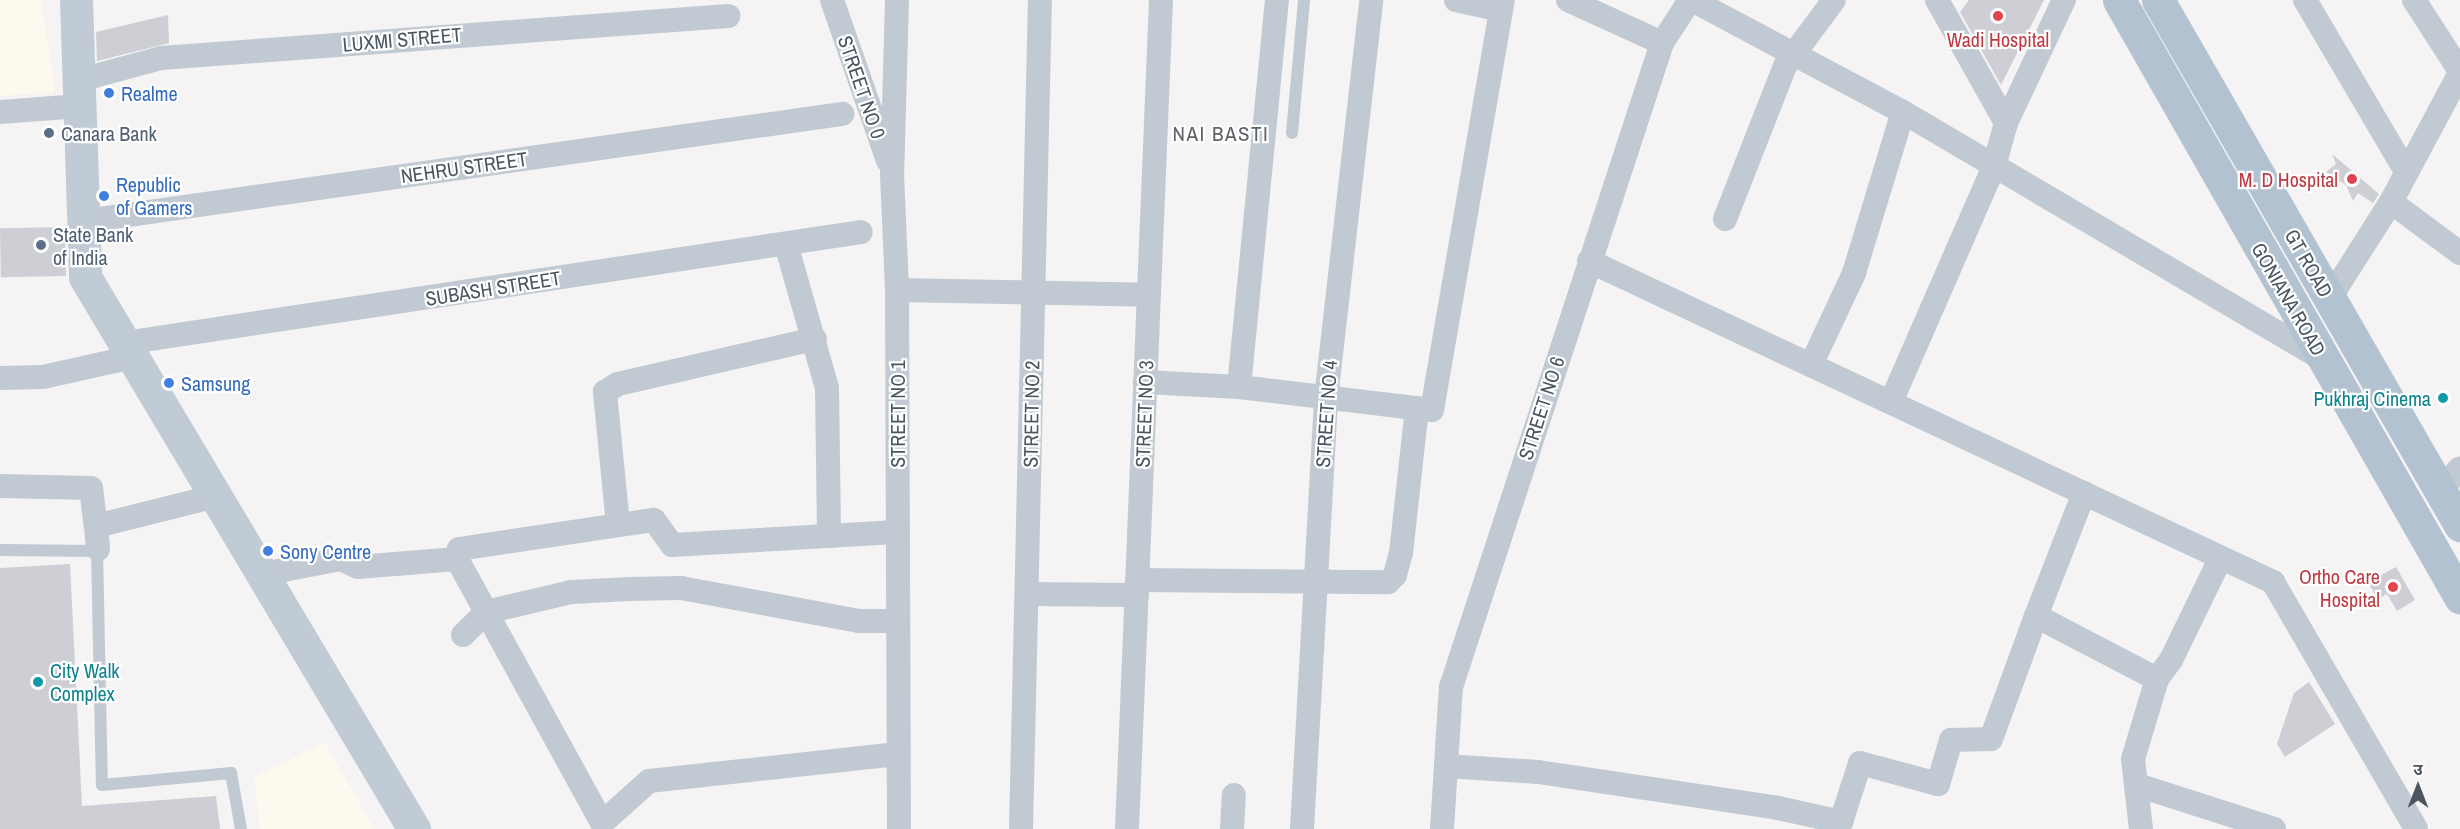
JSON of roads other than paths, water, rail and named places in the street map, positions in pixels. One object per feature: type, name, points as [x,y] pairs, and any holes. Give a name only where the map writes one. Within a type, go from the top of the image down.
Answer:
[{"type":"main road","name":"GONIANA ROAD","points":[[2119,0],[2460,597]]},
{"type":"main road","name":"GT ROAD","points":[[2158,0],[2330,298],[2450,480],[2460,525]]},
{"type":"street","points":[[76,0],[86,221],[85,277],[414,829]]},
{"type":"street","name":"STREET NO 0","points":[[832,0],[892,174]]},
{"type":"street","name":"STREET NO 1","points":[[897,0],[892,174],[897,290],[898,829]]},
{"type":"street","name":"STREET NO 2","points":[[1021,829],[1040,0]]},
{"type":"street","name":"STREET NO 3","points":[[1127,829],[1161,0]]},
{"type":"street","points":[[1239,387],[1277,0]]},
{"type":"street","name":"STREET NO 4","points":[[1302,829],[1326,398],[1371,0]]},
{"type":"street","points":[[1145,382],[1239,387],[1432,410],[1502,5],[1456,0]]},
{"type":"street","points":[[1568,0],[1662,43]]},
{"type":"street","points":[[1691,0],[1902,112],[2325,360]]},
{"type":"street","name":"STREET NO 6","points":[[1442,829],[1451,687],[1662,43],[1691,0]]},
{"type":"street","points":[[1725,219],[1793,54],[1833,0]]},
{"type":"street","points":[[1937,0],[2007,123]]},
{"type":"street","points":[[1891,402],[1994,166],[2007,123],[2064,0]]},
{"type":"street","points":[[2305,0],[2405,170]]},
{"type":"street","points":[[2330,298],[2391,202],[2405,170],[2460,72],[2414,0]]},
{"type":"street","name":"LUXMI STREET","points":[[0,112],[80,93],[161,58],[669,9],[728,16]]},
{"type":"street","points":[[1811,365],[1854,273],[1902,112]]},
{"type":"street","name":"NEHRU STREET","points":[[86,221],[842,114]]},
{"type":"street","points":[[2391,202],[2460,253]]},
{"type":"street","name":"SUBASH STREET","points":[[0,378],[43,377],[129,350],[861,232]]},
{"type":"street","points":[[786,244],[815,339],[827,388],[829,536]]},
{"type":"street","points":[[1589,261],[2273,582],[2416,829]]},
{"type":"street","points":[[897,290],[1149,295]]},
{"type":"street","points":[[618,525],[605,392],[618,384],[815,339]]},
{"type":"street","points":[[1027,594],[1316,581],[1388,582],[1395,575],[1401,553],[1417,408]]},
{"type":"street","points":[[0,486],[91,488],[97,538],[216,496]]},
{"type":"street","points":[[1446,766],[1538,772],[1778,808],[1841,822],[1860,763],[1938,784],[1950,740],[1991,739],[2084,493]]},
{"type":"street","points":[[897,532],[672,545],[654,520],[459,549],[457,559],[600,827],[649,781],[898,754]]},
{"type":"street","points":[[2141,829],[2133,759],[2157,679],[2171,660],[2221,557]]},
{"type":"street","points":[[263,574],[341,559],[358,567],[457,559]]},
{"type":"street","points":[[463,635],[486,612],[572,592],[681,588],[859,621],[898,621]]},
{"type":"street","points":[[2036,616],[2157,679]]},
{"type":"street","points":[[2136,785],[2274,829]]},
{"type":"street","points":[[1232,829],[1234,795]]},
{"type":"lane","points":[[1292,133],[1304,0]]},
{"type":"lane","points":[[0,550],[97,551],[102,785],[231,773],[242,829]]},
{"type":"place","name":"Wadi Hospital","points":[[1998,16]]},
{"type":"place","name":"Realme","points":[[109,93]]},
{"type":"place","name":"Canara Bank","points":[[49,133]]},
{"type":"place","name":"M. D Hospital","points":[[2352,179]]},
{"type":"place","name":"Republic of Gamers","points":[[104,196]]},
{"type":"place","name":"State Bank of India","points":[[41,245]]},
{"type":"place","name":"Samsung","points":[[169,383]]},
{"type":"place","name":"Pukhraj Cinema","points":[[2443,398]]},
{"type":"place","name":"Sony Centre","points":[[268,551]]},
{"type":"place","name":"Ortho Care Hospital","points":[[2393,587]]},
{"type":"place","name":"City Walk Complex","points":[[38,682]]},
{"type":"district","name":"NAI BASTI","points":[[1221,134]]}]
